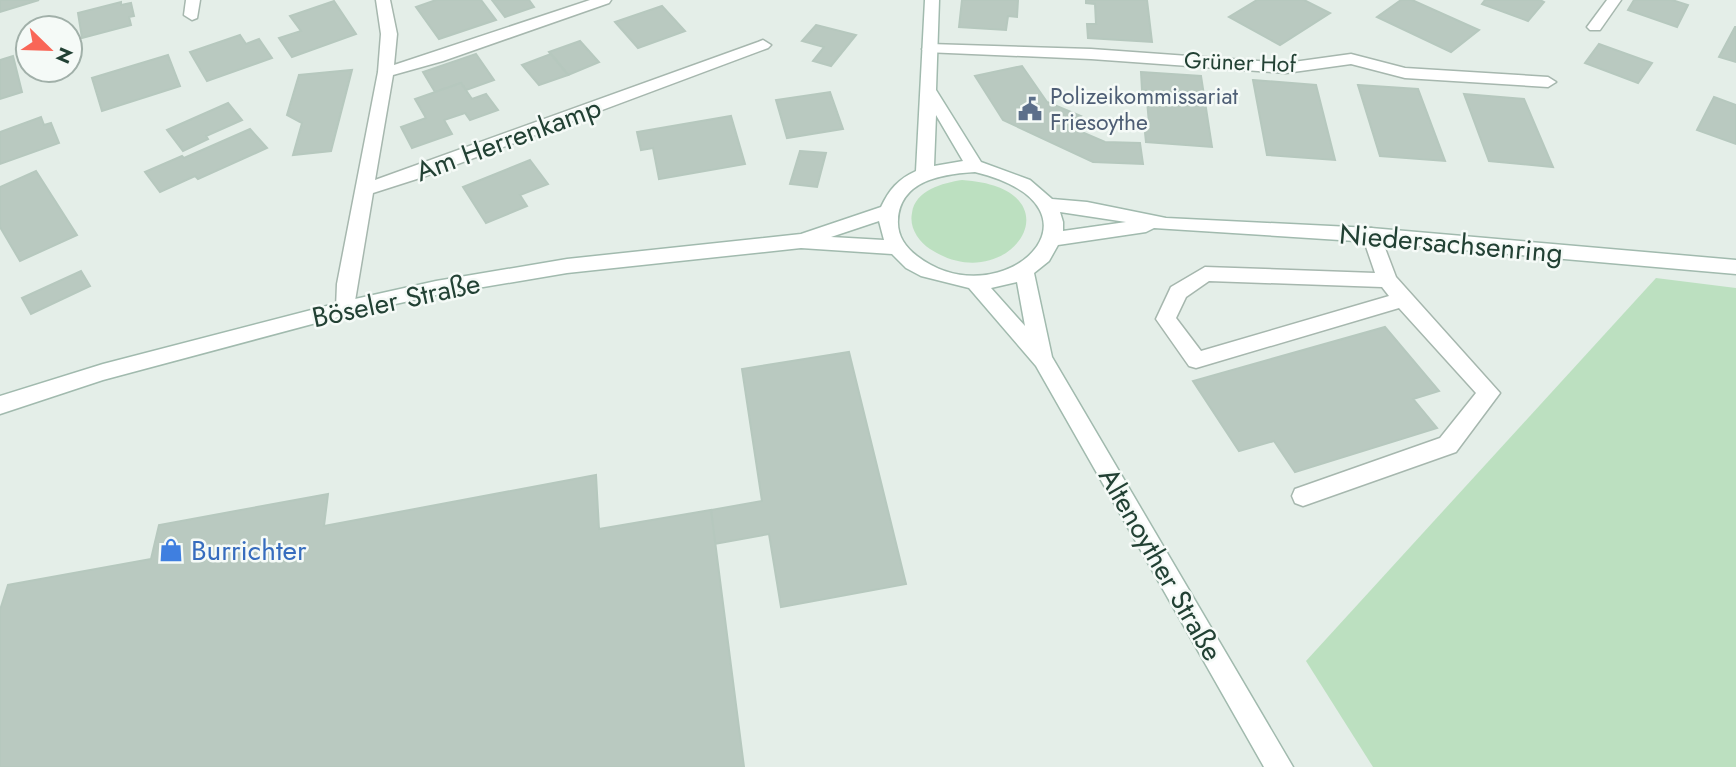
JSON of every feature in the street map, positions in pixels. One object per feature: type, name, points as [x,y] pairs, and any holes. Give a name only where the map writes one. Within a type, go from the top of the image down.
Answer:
[{"type":"main road","points":[[346,307],[347,284],[386,72],[389,34],[383,0]]},
{"type":"main road","points":[[386,72],[437,58],[604,0]]},
{"type":"main road","points":[[926,173],[932,0]]},
{"type":"main road","points":[[1595,27],[1614,0]]},
{"type":"main road","name":"Am Herrenkamp","points":[[365,189],[429,169],[763,45]]},
{"type":"main road","name":"Grüner Hof","points":[[930,49],[1091,54],[1286,68],[1351,59],[1405,72],[1548,82]]},
{"type":"main road","points":[[930,92],[975,166]]},
{"type":"main road","points":[[975,166],[998,170],[1018,178],[1035,190],[1047,205],[1053,222],[1051,239],[1041,256],[1024,270],[1002,279],[975,282],[929,272],[911,262],[897,248],[889,230],[888,211],[895,195],[908,182],[926,173],[949,167],[975,166]]},
{"type":"main road","name":"Niedersachsenring","points":[[1047,205],[1087,208],[1166,224],[1371,235],[1736,267]]},
{"type":"main road","name":"Böseler Straße","points":[[801,240],[888,211]]},
{"type":"main road","name":"Niedersachsenring","points":[[1051,239],[1166,224]]},
{"type":"main road","points":[[1303,496],[1448,445],[1489,393],[1387,280],[1371,235]]},
{"type":"main road","name":"Böseler Straße","points":[[0,405],[103,372],[346,307],[436,288],[567,266],[801,240],[897,248]]},
{"type":"main road","name":"Altenoyther Straße","points":[[1024,270],[1043,360]]},
{"type":"main road","points":[[1387,280],[1205,274],[1178,292],[1166,319],[1196,360],[1403,299]]},
{"type":"main road","name":"Altenoyther Straße","points":[[975,282],[1043,360],[1279,767]]},
{"type":"green space","points":[[962,180],[999,187],[1020,201],[1026,219],[1021,237],[1007,252],[985,261],[959,261],[930,249],[915,233],[911,218],[918,199],[931,189]]},
{"type":"green space","points":[[1656,278],[1736,288],[1736,767],[1373,767],[1306,661]]},
{"type":"building","points":[[0,0],[39,0],[0,12]]},
{"type":"building","points":[[436,0],[481,0],[496,20],[439,39],[416,7]]},
{"type":"building","points":[[492,0],[529,0],[534,7],[505,17]]},
{"type":"building","points":[[962,0],[1018,0],[1017,17],[1008,16],[1006,30],[959,27]]},
{"type":"building","points":[[1086,0],[1147,0],[1152,42],[1088,38],[1087,24],[1096,24],[1095,4],[1086,3]]},
{"type":"building","points":[[1257,0],[1304,0],[1330,13],[1280,45],[1229,17]]},
{"type":"building","points":[[1401,0],[1412,0],[1479,30],[1451,52],[1377,17]]},
{"type":"building","points":[[1485,0],[1544,2],[1528,21],[1482,4]]},
{"type":"building","points":[[1634,0],[1672,0],[1688,5],[1677,27],[1628,10]]},
{"type":"building","points":[[334,1],[356,34],[292,57],[279,38],[301,31],[290,16]]},
{"type":"building","points":[[121,2],[121,5],[131,3],[134,16],[129,17],[131,25],[84,37],[84,14],[78,13]]},
{"type":"building","points":[[662,6],[685,31],[638,48],[615,22]]},
{"type":"building","points":[[816,25],[856,35],[831,66],[813,61],[824,47],[802,41]]},
{"type":"building","points":[[1736,27],[1736,62],[1719,57]]},
{"type":"building","points":[[240,35],[246,44],[259,39],[272,58],[207,81],[190,52]]},
{"type":"building","points":[[580,41],[599,62],[568,75],[549,52]]},
{"type":"building","points":[[1599,44],[1652,63],[1638,83],[1585,63]]},
{"type":"building","points":[[476,54],[494,80],[466,90],[461,83],[435,92],[423,72]]},
{"type":"building","points":[[551,54],[568,75],[539,85],[522,65]]},
{"type":"building","points":[[168,55],[180,86],[102,111],[92,78]]},
{"type":"building","points":[[13,56],[14,84],[20,84],[22,92],[0,99],[0,60]]},
{"type":"building","name":"Polizeikommissariat Friesoythe","points":[[1022,66],[1047,102],[1081,116],[1070,127],[1105,142],[1140,143],[1143,164],[1093,162],[1003,120],[975,76]]},
{"type":"building","points":[[352,70],[331,151],[293,155],[302,123],[287,115],[299,75]]},
{"type":"building","points":[[1141,72],[1201,76],[1212,147],[1146,142],[1144,123],[1149,123],[1146,90],[1142,90]]},
{"type":"building","points":[[1253,80],[1316,85],[1335,160],[1267,155]]},
{"type":"building","points":[[461,83],[472,99],[486,94],[498,110],[470,120],[465,113],[444,120],[452,134],[412,148],[401,127],[426,118],[415,99]]},
{"type":"building","points":[[1358,85],[1418,89],[1445,161],[1380,156]]},
{"type":"building","points":[[830,92],[843,129],[787,138],[776,100]]},
{"type":"building","points":[[1464,94],[1524,99],[1553,167],[1489,161]]},
{"type":"building","points":[[1714,97],[1736,105],[1736,144],[1697,130]]},
{"type":"building","points":[[228,103],[242,120],[206,136],[208,139],[183,151],[167,130]]},
{"type":"building","points":[[731,116],[745,164],[659,179],[653,148],[641,150],[637,132]]},
{"type":"building","points":[[41,117],[44,125],[51,123],[59,143],[0,164],[0,132]]},
{"type":"building","points":[[250,129],[267,148],[198,179],[195,176],[160,192],[145,172],[182,156],[184,158]]},
{"type":"building","points":[[800,151],[826,153],[817,187],[790,184]]},
{"type":"building","points":[[530,160],[548,184],[520,195],[527,206],[486,223],[463,187]]},
{"type":"building","points":[[36,171],[77,235],[20,261],[0,227],[0,187]]},
{"type":"building","points":[[81,271],[90,286],[31,314],[22,298]]},
{"type":"building","points":[[1385,327],[1439,391],[1413,399],[1437,428],[1295,472],[1274,441],[1239,451],[1193,381]]},
{"type":"building","points":[[849,352],[906,584],[781,607],[769,534],[714,544],[711,510],[762,501],[742,369]]},
{"type":"building","points":[[596,475],[599,529],[711,510],[744,767],[0,767],[0,610],[8,585],[151,559],[159,525],[328,494],[324,526]]},
{"type":"place","name":"Polizeikommissariat Friesoythe","points":[[1030,109]]},
{"type":"place","name":"Burrichter","points":[[171,550]]}]
